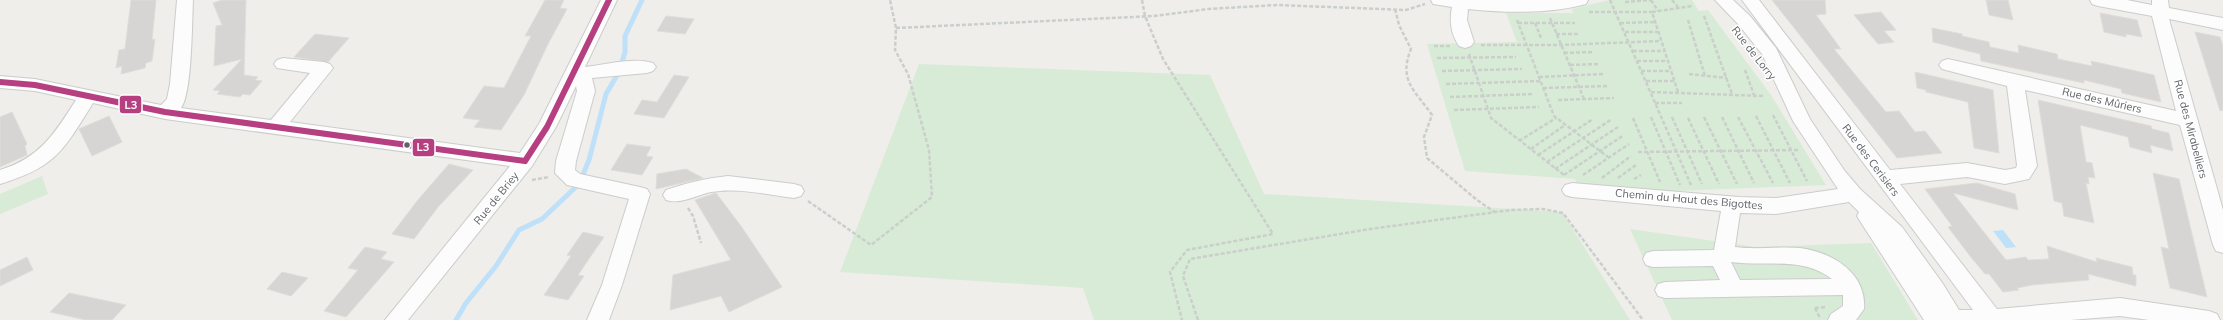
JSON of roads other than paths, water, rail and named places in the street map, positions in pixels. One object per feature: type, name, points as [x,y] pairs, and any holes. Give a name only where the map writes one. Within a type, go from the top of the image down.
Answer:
[{"type":"street","points":[[165,112],[176,101],[179,84],[184,0]]},
{"type":"street","name":"Rue de Briey","points":[[396,320],[525,161],[579,71],[609,0]]},
{"type":"street","name":"Rue de Lorry","points":[[1714,0],[1794,106]]},
{"type":"street","name":"Rue de Lorry","points":[[1722,0],[1753,30],[1770,52],[1794,106],[1822,154],[1854,194],[1896,233],[1936,290],[1944,319]]},
{"type":"street","name":"Rue des Cerisiers","points":[[1750,0],[1993,319]]},
{"type":"street","points":[[2098,0],[2160,6],[2223,24]]},
{"type":"street","points":[[1434,1],[1461,4],[1545,7],[1584,6]]},
{"type":"street","points":[[1461,4],[1458,20],[1467,49]]},
{"type":"street","name":"Rue des Mirabelliers","points":[[2160,6],[2161,22],[2223,246]]},
{"type":"street","points":[[276,127],[324,68],[284,64]]},
{"type":"street","name":"Rue des Mûriers","points":[[1948,65],[2188,120]]},
{"type":"street","points":[[647,67],[579,71],[586,86],[586,91],[564,169],[566,176],[640,194],[679,199],[711,185],[728,183],[794,191]]},
{"type":"street","points":[[1885,178],[1967,170],[2005,177],[2022,174],[2027,166],[2015,81]]},
{"type":"street","points":[[0,82],[35,84],[165,112],[525,161]]},
{"type":"street","points":[[0,177],[12,175],[39,163],[48,155],[88,96]]},
{"type":"street","name":"Chemin du Haut des Bigottes","points":[[1580,182],[1700,193],[1728,205],[1776,206],[1854,194]]},
{"type":"street","points":[[598,320],[612,285],[640,194]]},
{"type":"street","points":[[1728,205],[1731,210],[1722,256],[1734,288]]},
{"type":"street","points":[[1653,259],[1794,255],[1812,258],[1831,266],[1839,272],[1851,287],[1854,295],[1853,309],[1844,318],[1839,320]]},
{"type":"street","points":[[1665,290],[1851,287]]},
{"type":"street","points":[[1944,319],[1993,319],[2120,307],[2209,320]]},
{"type":"water","points":[[2003,230],[2016,247],[2006,248],[1993,231]]},
{"type":"waterway","points":[[456,320],[466,303],[496,266],[519,230],[542,219],[579,184],[589,160],[606,94],[619,72],[625,52],[625,36],[642,0]]}]
